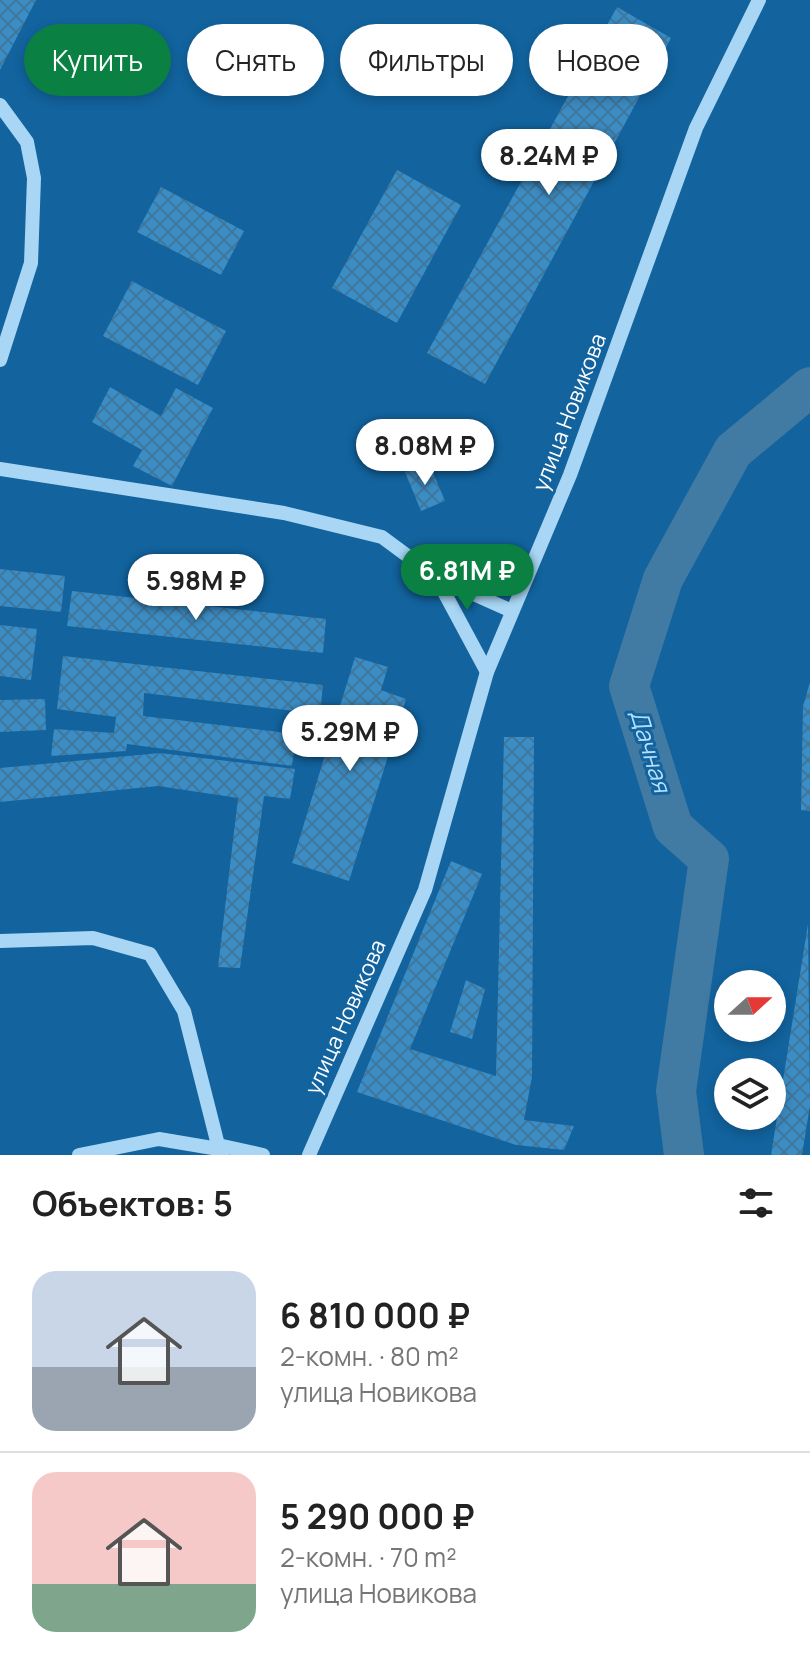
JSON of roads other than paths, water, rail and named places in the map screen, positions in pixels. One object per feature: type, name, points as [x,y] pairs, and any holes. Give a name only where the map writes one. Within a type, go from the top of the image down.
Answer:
[{"type":"street","name":"улица Новикова","points":[[309,1155],[425,890],[487,672],[570,475],[696,128],[759,0]]},
{"type":"street","points":[[0,105],[27,142],[34,178],[31,263],[0,360]]},
{"type":"street","points":[[0,469],[284,513],[382,537],[436,577],[512,611]]},
{"type":"street","points":[[436,577],[487,672]]},
{"type":"street","points":[[0,941],[93,938],[150,954],[184,1011],[218,1145],[263,1155]]},
{"type":"street","points":[[79,1155],[159,1139],[252,1155]]},
{"type":"waterway","name":"Дачная","points":[[684,1155],[676,1091],[709,859],[673,827],[629,686],[663,579],[733,451],[810,387]]}]
